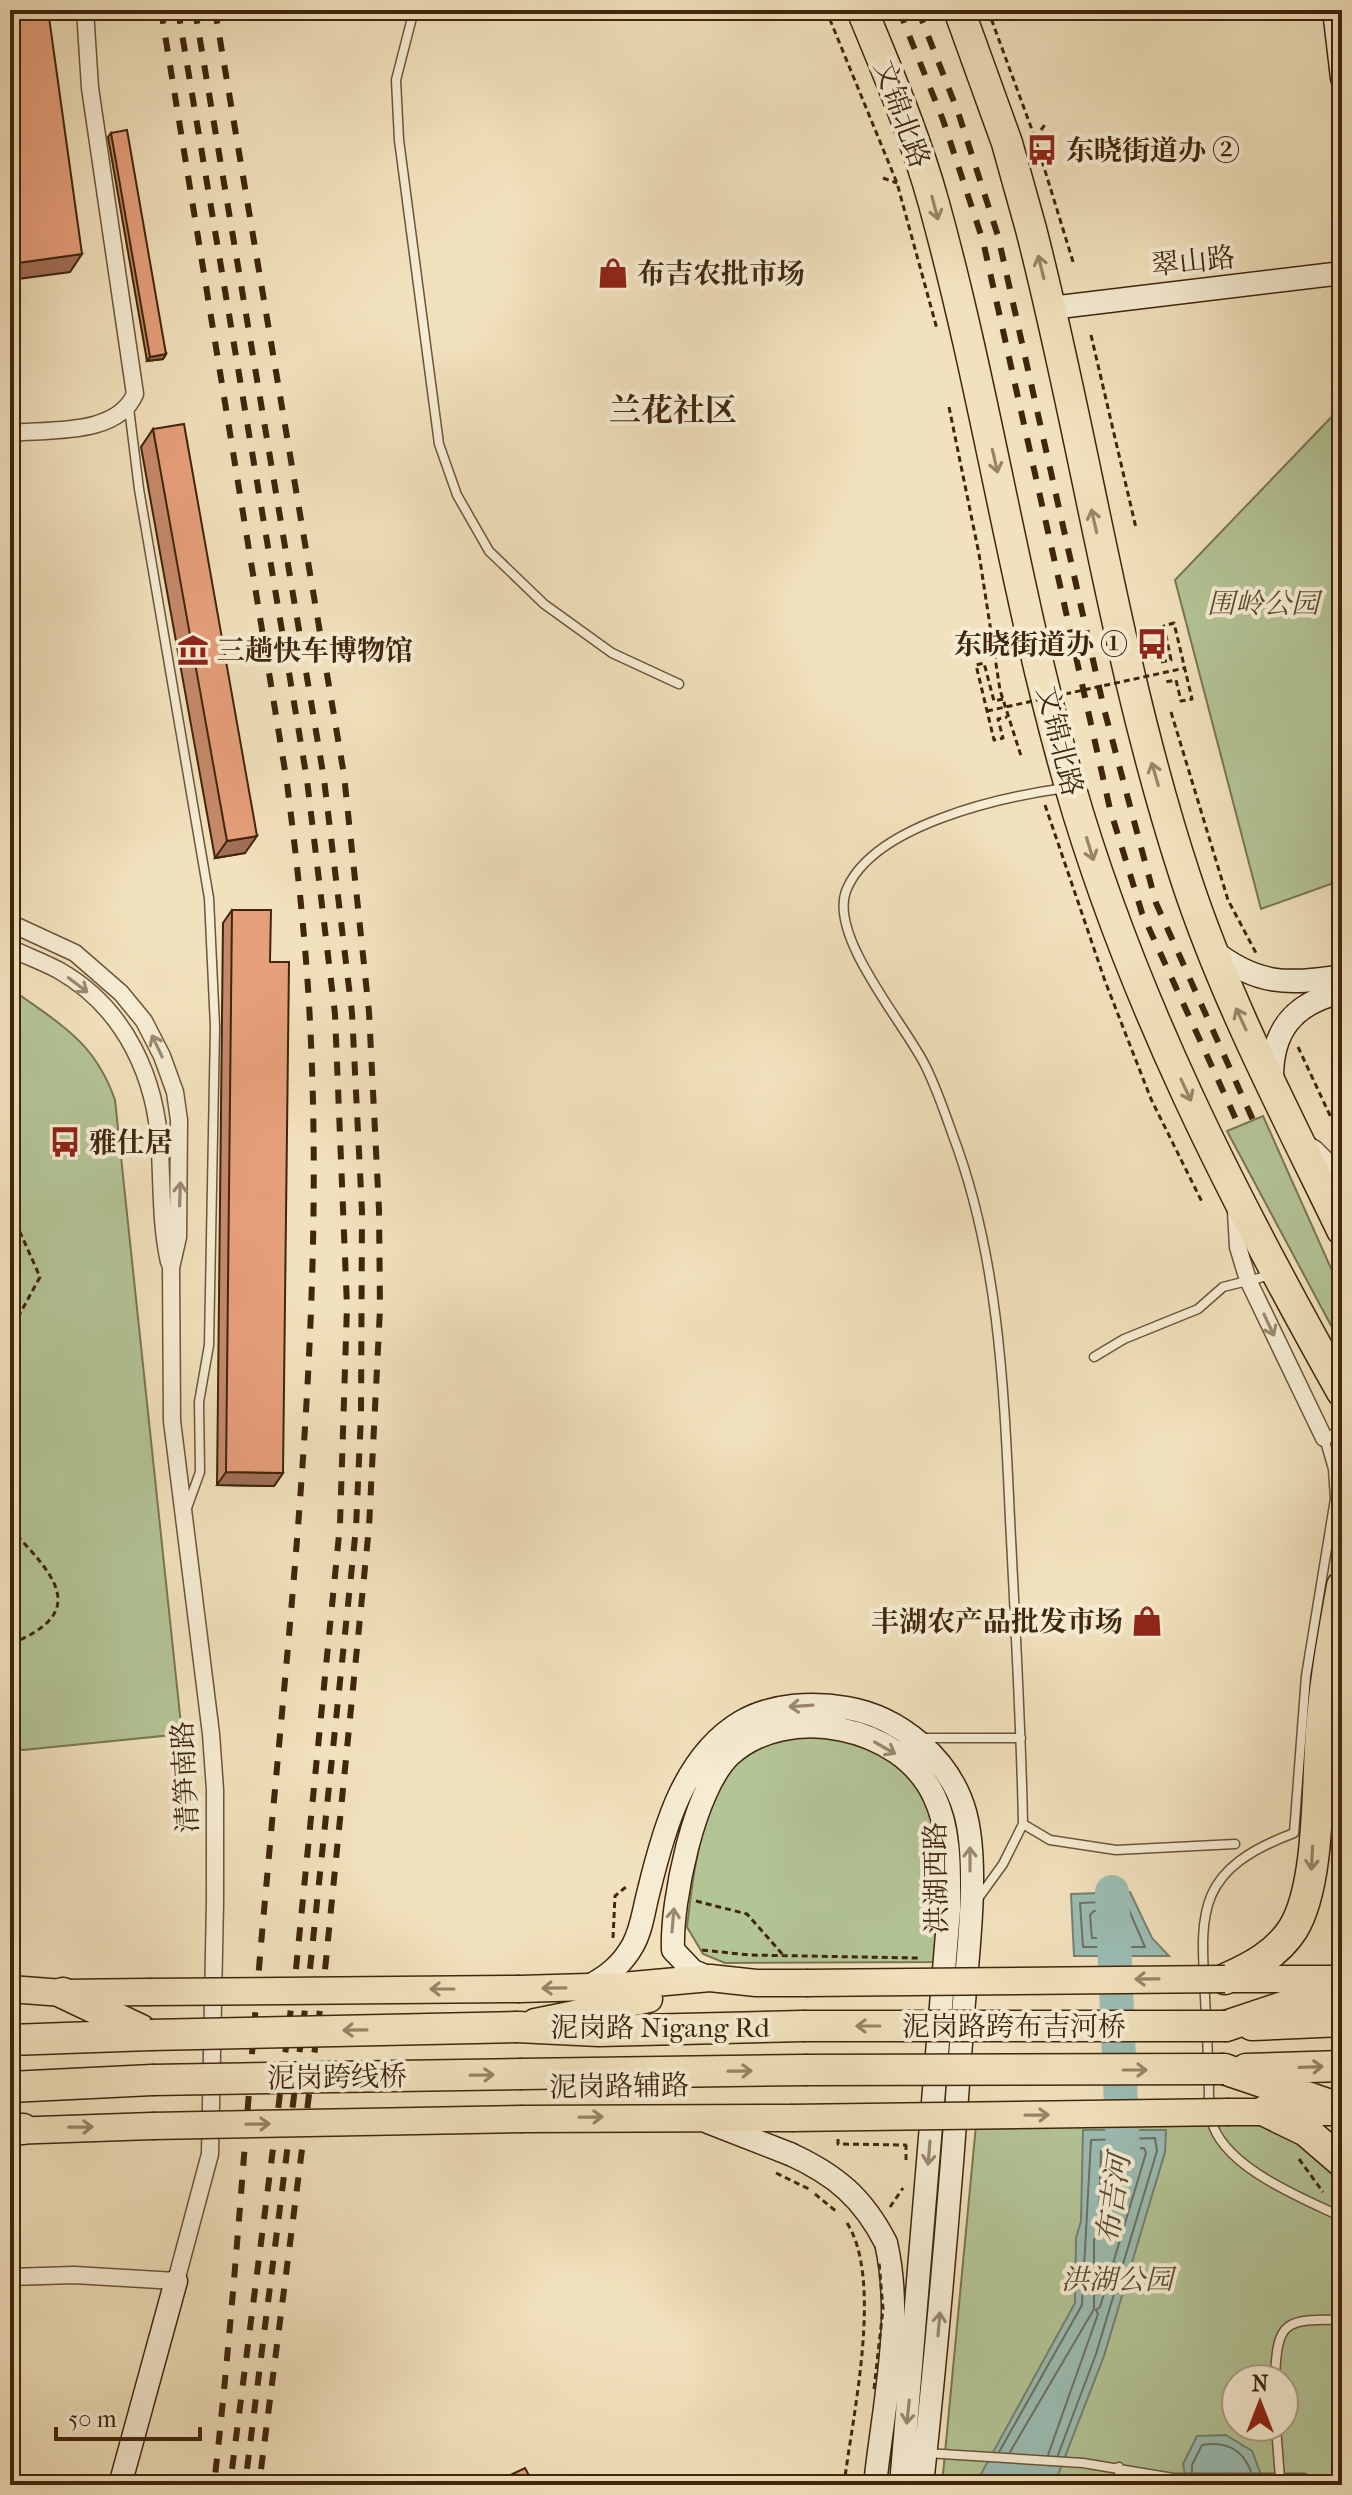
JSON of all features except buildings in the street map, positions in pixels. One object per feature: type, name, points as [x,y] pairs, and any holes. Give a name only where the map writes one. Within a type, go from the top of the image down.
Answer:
[{"type":"highway","name":"文锦北路","points":[[862,10],[933,200],[1070,787],[1145,1003],[1235,1197],[1262,1277],[1342,1392]]},
{"type":"highway","points":[[959,10],[1007,143],[1051,308],[1091,508],[1148,752],[1210,949],[1342,1230]]},
{"type":"highway","points":[[1225,1979],[1272,1954],[1293,1930],[1304,1905],[1311,1873],[1322,1716],[1342,1586]]},
{"type":"highway","points":[[1226,2026],[1342,1987]]},
{"type":"highway","points":[[63,1993],[150,2035]]},
{"type":"highway","points":[[10,2021],[111,2034]]},
{"type":"highway","name":"泥岗路跨布吉河桥","points":[[803,2026],[1226,2026],[1342,2021]]},
{"type":"highway","name":"泥岗路 Nigang Rd","points":[[517,2027],[599,2031],[803,2026]]},
{"type":"highway","name":"泥岗跨线桥","points":[[111,2034],[517,2027]]},
{"type":"highway","points":[[10,2040],[111,2034]]},
{"type":"highway","name":"泥岗路跨布吉河桥","points":[[805,2070],[1342,2066]]},
{"type":"highway","points":[[1224,2069],[1342,2111]]},
{"type":"highway","name":"泥岗路 Nigang Rd","points":[[522,2074],[805,2070]]},
{"type":"highway","name":"泥岗跨线桥","points":[[10,2087],[152,2080],[522,2074]]},
{"type":"highway","points":[[1265,2111],[1306,2131],[1342,2162]]},
{"type":"main road","points":[[1334,10],[1342,78]]},
{"type":"main road","name":"翠山路","points":[[1051,308],[1342,273]]},
{"type":"main road","points":[[1210,949],[1242,970],[1271,981],[1342,976]]},
{"type":"main road","points":[[1272,1086],[1274,1048],[1283,1025],[1303,1006],[1342,992]]},
{"type":"main road","name":"洪湖西路","points":[[587,1987],[607,1977],[633,1945],[672,1816],[701,1757],[721,1735],[766,1713],[791,1706],[828,1705],[865,1711],[915,1737],[952,1783],[964,1808],[970,1833],[969,1910],[940,2314],[922,2485]]},
{"type":"main road","name":"洪湖西路","points":[[710,1978],[693,1971],[673,1950],[673,1916],[687,1850],[706,1791],[718,1767],[757,1736],[788,1727],[821,1726],[853,1732],[888,1747],[914,1769],[934,1795],[942,1821],[947,1846],[949,1910],[901,2485]]},
{"type":"main road","points":[[10,1989],[63,1993],[520,1989],[710,1978],[756,1983],[1342,1979]]},
{"type":"main road","points":[[517,2027],[592,2008],[756,1983]]},
{"type":"main road","name":"泥岗路辅路","points":[[14,2129],[659,2116],[791,2118],[1342,2111]]},
{"type":"main road","points":[[659,2116],[704,2121],[790,2154],[840,2180],[859,2198],[886,2243],[894,2285],[879,2390],[875,2485]]},
{"type":"main road","points":[[120,2485],[176,2281]]},
{"type":"main road","points":[[134,2485],[162,2371],[176,2281]]},
{"type":"street","points":[[10,433],[109,422],[129,408],[135,394],[134,370],[90,88],[85,10]]},
{"type":"street","name":"清笋南路","points":[[10,923],[89,964],[121,993],[158,1046],[175,1092],[182,1156],[178,1237],[171,1268],[172,1421],[215,1790],[215,2047],[210,2154],[176,2281]]},
{"type":"street","name":"清笋南路","points":[[10,948],[60,972],[96,998],[123,1030],[140,1058],[152,1091],[157,1121],[164,1240],[171,1268]]},
{"type":"street","points":[[1298,1140],[1315,1149],[1342,1176]]},
{"type":"street","points":[[1262,1277],[1324,1438]]},
{"type":"street","points":[[10,2277],[74,2275],[176,2281]]},
{"type":"lane","points":[[414,10],[396,80],[399,140],[439,444],[457,495],[489,551],[544,604],[612,653],[679,684]]},
{"type":"lane","points":[[129,408],[139,489],[209,898],[215,1027],[209,1345],[199,1402],[200,1472],[183,1521]]},
{"type":"lane","points":[[969,1910],[1003,1864],[1023,1824],[1003,1361],[988,1265],[954,1137],[925,1065],[852,942],[842,918],[845,893],[860,866],[890,843],[956,814],[1015,795],[1070,787]]},
{"type":"lane","points":[[1094,1357],[1124,1339],[1198,1309],[1223,1287],[1262,1277]]},
{"type":"lane","points":[[1342,1430],[1324,1438],[1333,1469],[1335,1499],[1306,1676],[1294,1833],[1267,1843],[1224,1871],[1205,1906],[1203,1955],[1211,2119],[1217,2133],[1232,2153],[1263,2178],[1342,2217]]},
{"type":"lane","points":[[915,1737],[1021,1738]]},
{"type":"lane","points":[[1023,1824],[1050,1840],[1116,1850],[1235,1844]]},
{"type":"lane","points":[[1275,2363],[1276,2341],[1285,2329],[1304,2320],[1342,2320]]},
{"type":"lane","points":[[1277,2443],[1280,2478]]},
{"type":"lane","points":[[925,2453],[1083,2463],[1173,2478],[1304,2478]]},
{"type":"lane","points":[[1119,2467],[1120,2485]]},
{"type":"path","points":[[826,10],[897,183],[937,329]]},
{"type":"path","points":[[988,10],[1035,138],[1074,265]]},
{"type":"path","points":[[1035,138],[1047,122]]},
{"type":"path","points":[[883,178],[897,183]]},
{"type":"path","points":[[1091,335],[1136,528]]},
{"type":"path","points":[[949,407],[979,554],[1003,699],[1022,759]]},
{"type":"path","points":[[1161,662],[1171,660],[1164,626],[1174,623],[1192,699],[1181,701],[1176,680],[1165,682]]},
{"type":"path","points":[[1003,699],[994,701],[984,663],[976,665],[994,740],[1003,738],[998,719],[1007,717]]},
{"type":"path","points":[[987,711],[1185,668]]},
{"type":"path","points":[[1171,712],[1228,900],[1247,941],[1266,960]]},
{"type":"path","points":[[1045,805],[1105,981],[1151,1099],[1203,1204]]},
{"type":"path","points":[[1306,1035],[1298,1048],[1300,1057],[1342,1141]]},
{"type":"path","points":[[10,1228],[20,1232],[40,1277],[10,1332]]},
{"type":"path","points":[[10,1528],[46,1566],[58,1602],[55,1618],[42,1630],[10,1644]]},
{"type":"path","points":[[612,1946],[615,1896],[627,1886]]},
{"type":"path","points":[[690,1900],[747,1914],[784,1956]]},
{"type":"path","points":[[700,1950],[784,1956],[912,1955]]},
{"type":"path","points":[[838,2144],[906,2145]]},
{"type":"path","points":[[1293,2151],[1326,2197]]},
{"type":"path","points":[[768,2169],[827,2202],[852,2230],[860,2251],[865,2300],[844,2485]]},
{"type":"path","points":[[886,2209],[902,2193],[905,2179]]},
{"type":"path","points":[[879,2259],[883,2309],[879,2390]]},
{"type":"green space","name":"围岭公园","points":[[1342,406],[1342,880],[1261,909],[1175,580]]},
{"type":"green space","points":[[10,988],[73,1035],[97,1062],[115,1100],[182,1734],[23,1750],[10,1746]]},
{"type":"green space","points":[[1263,1116],[1342,1293],[1342,1346],[1227,1131]]},
{"type":"green space","points":[[816,1734],[862,1747],[895,1765],[917,1787],[931,1814],[937,1845],[939,1962],[725,1963],[703,1954],[687,1927],[704,1828],[723,1782],[738,1763],[763,1743]]},
{"type":"green space","name":"洪湖公园","points":[[1287,2123],[1342,2160],[1342,2485],[942,2485],[976,2125]]},
{"type":"water","points":[[1130,1892],[1152,1938],[1169,1956],[1074,1956],[1071,1894]]},
{"type":"water","points":[[1083,2130],[1166,2130],[1165,2152],[1104,2356],[1054,2485],[975,2485],[1075,2303]]},
{"type":"water","points":[[1220,2435],[1220,2443],[1239,2443],[1252,2451],[1265,2485],[1187,2485],[1183,2464],[1197,2436]]},
{"type":"waterway","name":"布吉河","points":[[1112,1892],[1123,2153],[1119,2175]]},
{"type":"railway","points":[[161,10],[287,783],[306,962],[313,1129],[310,1344],[304,1451],[214,2485]]},
{"type":"railway","points":[[178,10],[307,780],[335,1014],[347,1306],[340,1525],[296,1969],[230,2485]]},
{"type":"railway","points":[[195,10],[324,779],[352,1013],[362,1211],[361,1415],[356,1528],[310,1969],[245,2485]]},
{"type":"railway","points":[[215,10],[344,775],[369,1012],[379,1210],[380,1309],[369,1527],[325,1970],[259,2485]]},
{"type":"railway","points":[[899,10],[943,120],[983,241],[1110,809],[1142,913],[1239,1126]]},
{"type":"railway","points":[[918,10],[958,112],[998,236],[1104,709],[1156,903],[1253,1120]]},
{"type":"place","name":"东晓街道办 ②","points":[[1042,150]]},
{"type":"place","name":"布吉农批市场","points":[[613,273]]},
{"type":"place","name":"东晓街道办 ①","points":[[1152,644]]},
{"type":"place","name":"三趟快车博物馆","points":[[193,650]]},
{"type":"place","name":"雅仕居","points":[[65,1142]]},
{"type":"place","name":"丰湖农产品批发市场","points":[[1147,1621]]},
{"type":"district","name":"兰花社区","points":[[673,410]]}]
